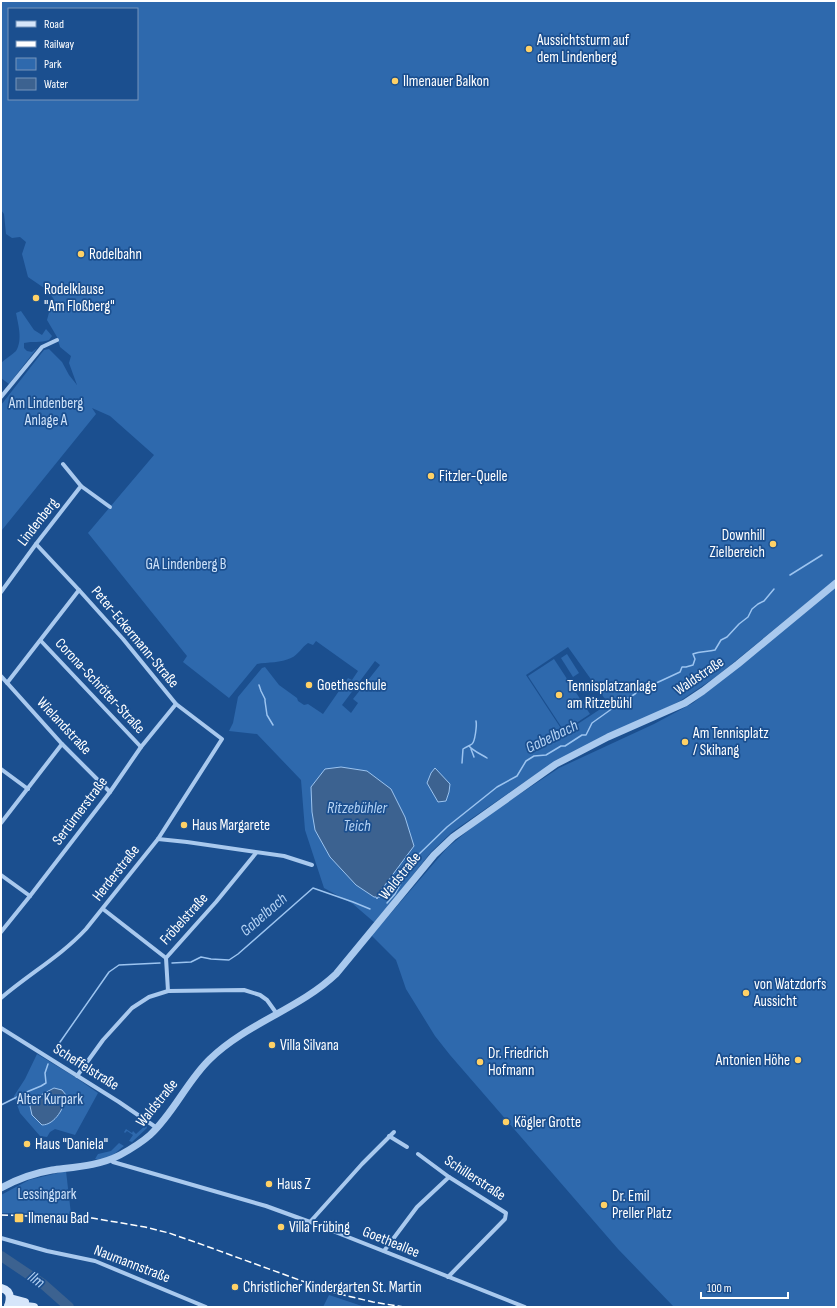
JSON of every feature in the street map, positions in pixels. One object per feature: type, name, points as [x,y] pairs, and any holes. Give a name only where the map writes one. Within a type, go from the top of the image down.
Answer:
[{"type":"main road","points":[[1,1288],[8,1292],[8,1304],[34,1307]]},
{"type":"street","points":[[1,398],[42,347],[57,340]]},
{"type":"street","points":[[64,464],[81,486],[110,507]]},
{"type":"street","name":"Lindenberg","points":[[1,592],[81,486]]},
{"type":"street","name":"Peter-Eckermann-Straße","points":[[36,544],[123,639],[176,704],[222,739]]},
{"type":"street","name":"Waldstraße","points":[[1,1188],[19,1178],[32,1174],[111,1160],[134,1147],[157,1128],[195,1075],[210,1059],[232,1041],[314,991],[336,974],[434,855],[453,837],[556,764],[608,737],[685,703],[738,664],[836,583]]},
{"type":"street","name":"Corona-Schröter-Straße","points":[[7,682],[41,641],[79,590]]},
{"type":"street","name":"Corona-Schröter-Straße","points":[[41,641],[141,747]]},
{"type":"street","name":"Wielandstraße","points":[[1,676],[62,744],[110,792]]},
{"type":"street","name":"Sertürnerstraße","points":[[1,932],[110,792],[141,747],[176,704]]},
{"type":"street","name":"Herderstraße","points":[[1,998],[73,943],[103,908],[158,839],[222,739]]},
{"type":"street","points":[[1,824],[62,744]]},
{"type":"street","points":[[1,769],[28,789]]},
{"type":"street","points":[[158,839],[284,856],[312,865]]},
{"type":"street","name":"Fröbelstraße","points":[[103,908],[166,958],[216,902],[256,853]]},
{"type":"street","points":[[1,875],[30,896]]},
{"type":"street","points":[[166,958],[168,991]]},
{"type":"street","points":[[77,1076],[103,1040],[132,1008],[149,997],[168,991],[244,990],[260,995],[267,1000],[277,1014]]},
{"type":"street","name":"Scheffelstraße","points":[[1,1028],[119,1102],[157,1128]]},
{"type":"street","points":[[310,1222],[394,1132]]},
{"type":"street","points":[[389,1136],[407,1148]]},
{"type":"street","name":"Schillerstraße","points":[[418,1154],[506,1213],[505,1219],[448,1277]]},
{"type":"street","name":"Goetheallee","points":[[111,1160],[113,1162],[266,1206],[525,1307]]},
{"type":"street","points":[[384,1251],[417,1207],[449,1176]]},
{"type":"street","name":"Naumannstraße","points":[[1,1238],[47,1251],[95,1261],[206,1307]]},
{"type":"green space","points":[[1,1],[836,1],[836,579],[717,676],[680,701],[542,770],[452,832],[431,852],[375,923],[353,904],[324,888],[305,830],[301,780],[257,734],[229,731],[233,723],[238,697],[262,668],[265,667],[279,685],[297,698],[298,701],[304,705],[308,704],[323,714],[348,678],[352,680],[358,671],[316,641],[313,645],[308,643],[296,655],[287,660],[257,664],[229,698],[183,662],[187,656],[88,533],[154,455],[110,416],[92,408],[96,414],[2,530],[1,529],[1,405],[44,350],[49,349],[62,362],[69,375],[77,385],[69,363],[71,356],[60,347],[57,337],[47,320],[53,298],[47,290],[28,277],[22,254],[26,242],[20,237],[12,238],[6,234],[4,214],[1,210]],"holes":[[[568,647],[605,699],[602,708],[564,733],[526,675]],[[375,661],[380,665],[353,699],[358,703],[351,713],[342,705]],[[341,767],[367,771],[392,875],[382,889],[380,897],[374,897],[362,889]]]},
{"type":"green space","points":[[21,311],[34,330],[42,335],[46,329],[52,336],[46,341],[24,343],[24,348],[27,351],[32,352],[37,348],[9,384],[1,378],[1,363],[16,351],[18,347],[19,332],[16,313]]},
{"type":"green space","points":[[836,586],[836,1307],[674,1307],[618,1249],[450,1055],[435,1036],[406,989],[396,960],[371,935],[447,848],[482,819],[559,768],[654,724],[693,703]]},
{"type":"green space","points":[[567,654],[579,673],[573,677],[561,658]]},
{"type":"green space","name":"Tennisplatzanlage am Ritzebühl","points":[[554,659],[590,714],[564,731],[528,676]]},
{"type":"green space","name":"Alter Kurpark","points":[[37,1054],[98,1093],[75,1135],[55,1129],[50,1132],[47,1137],[40,1136],[20,1113],[14,1096],[25,1079]]},
{"type":"green space","points":[[146,1125],[147,1128],[132,1142],[129,1141],[133,1135],[127,1131],[125,1133],[124,1132],[126,1129],[132,1133],[133,1131],[136,1134]]},
{"type":"green space","points":[[119,1143],[124,1146],[108,1158],[95,1159],[98,1154],[111,1151]]},
{"type":"green space","name":"Lessingpark","points":[[66,1171],[71,1214],[1,1213],[1,1195],[29,1180]]},
{"type":"green space","points":[[1,1253],[37,1276],[74,1307],[65,1307],[59,1301],[1,1261]]},
{"type":"green space","points":[[329,1295],[365,1307],[323,1307]]},
{"type":"water","name":"Ritzebühler Teich","points":[[341,767],[367,771],[391,789],[405,817],[414,846],[382,889],[380,897],[377,899],[356,885],[330,857],[315,830],[312,812],[311,787],[325,769]]},
{"type":"water","points":[[435,768],[450,784],[446,801],[438,802],[427,783]]},
{"type":"water","points":[[54,1088],[62,1090],[66,1095],[64,1105],[55,1119],[42,1125],[32,1115],[30,1106],[37,1097]]},
{"type":"waterway","name":"Gabelbach","points":[[790,575],[822,555]]},
{"type":"waterway","name":"Gabelbach","points":[[387,903],[395,894],[415,858],[447,827],[497,787],[517,776],[526,761],[534,756],[546,755],[561,746],[565,746],[582,735],[586,735],[592,723],[635,694],[641,687],[652,685],[680,672],[682,667],[693,665],[695,659],[693,654],[715,650],[721,640],[727,637],[748,617],[752,609],[764,601],[774,589]]},
{"type":"waterway","points":[[259,685],[265,699],[267,715],[273,725]]},
{"type":"waterway","points":[[462,763],[463,749],[473,743],[476,730],[476,721]]},
{"type":"waterway","points":[[469,746],[487,758]]},
{"type":"waterway","points":[[471,749],[474,757]]},
{"type":"waterway","name":"Gabelbach","points":[[172,963],[191,962],[201,957],[229,960],[238,954],[313,888],[370,909]]},
{"type":"waterway","name":"Gabelbach","points":[[58,1045],[109,972],[119,965],[160,963]]},
{"type":"waterway","name":"Gabelbach","points":[[1,1105],[46,1083],[45,1073],[48,1064]]},
{"type":"waterway","name":"Ilm","points":[[1,1256],[43,1284],[69,1307]]},
{"type":"railway","points":[[1,1215],[92,1218],[145,1227],[195,1242],[335,1293],[373,1302],[404,1307]]},
{"type":"place","name":"Aussichtsturm auf dem Lindenberg","points":[[529,49]]},
{"type":"place","name":"Ilmenauer Balkon","points":[[395,81]]},
{"type":"place","name":"Rodelbahn","points":[[81,254]]},
{"type":"place","name":"Rodelklause \"Am Floßberg\"","points":[[36,298]]},
{"type":"place","name":"Fitzler-Quelle","points":[[431,476]]},
{"type":"place","name":"Downhill Zielbereich","points":[[773,544]]},
{"type":"place","name":"Goetheschule","points":[[309,685]]},
{"type":"place","name":"Tennisplatzanlage am Ritzebühl","points":[[559,695]]},
{"type":"place","name":"Am Tennisplatz / Skihang","points":[[685,742]]},
{"type":"place","name":"Haus Margarete","points":[[184,825]]},
{"type":"place","name":"von Watzdorfs Aussicht","points":[[746,993]]},
{"type":"place","name":"Villa Silvana","points":[[272,1045]]},
{"type":"place","name":"Antonien Höhe","points":[[798,1060]]},
{"type":"place","name":"Dr. Friedrich Hofmann","points":[[480,1062]]},
{"type":"place","name":"Kögler Grotte","points":[[506,1122]]},
{"type":"place","name":"Haus \"Daniela\"","points":[[27,1144]]},
{"type":"place","name":"Haus Z","points":[[269,1184]]},
{"type":"place","name":"Dr. Emil Preller Platz","points":[[604,1205]]},
{"type":"place","name":"Ilmenau Bad","points":[[19,1218]]},
{"type":"place","name":"Villa Frübing","points":[[281,1227]]},
{"type":"place","name":"Christlicher Kindergarten St. Martin","points":[[235,1287]]},
{"type":"park label","name":"Am Lindenberg Anlage A","points":[[46,412]]},
{"type":"park label","name":"GA Lindenberg B","points":[[186,564]]}]
